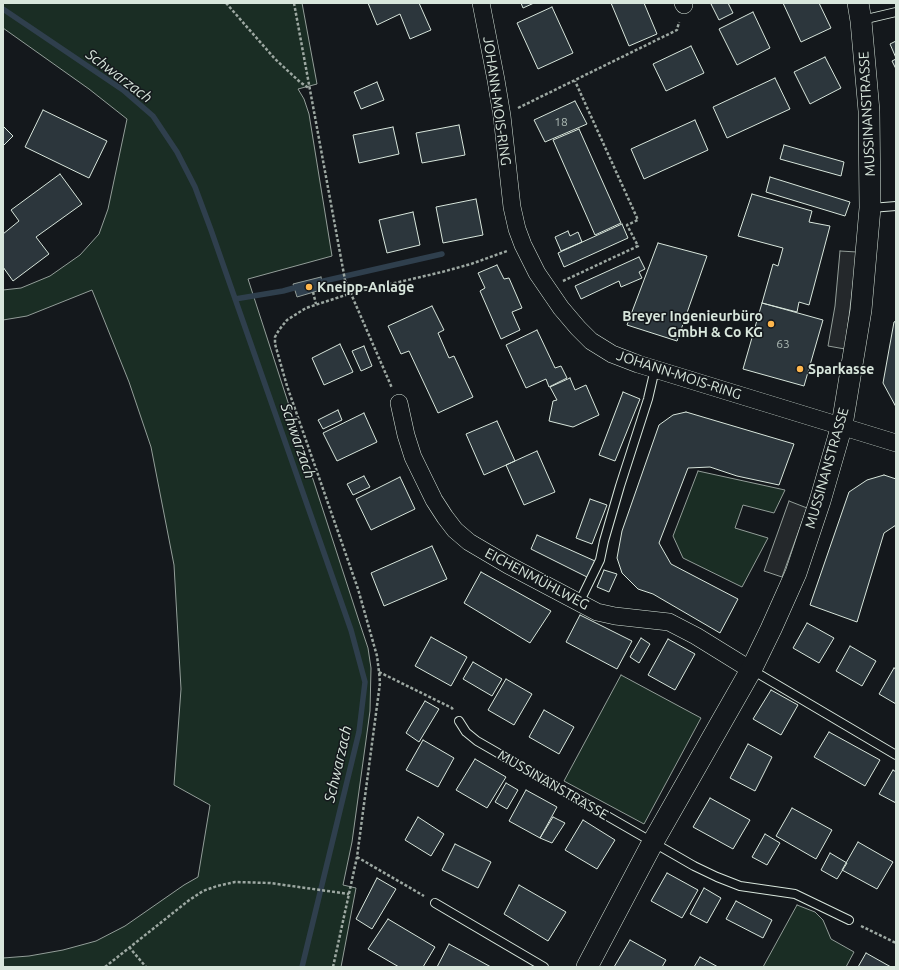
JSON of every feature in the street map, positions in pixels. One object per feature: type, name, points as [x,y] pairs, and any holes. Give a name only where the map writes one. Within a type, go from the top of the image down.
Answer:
[{"type":"street","name":"JOHANN-MOIS-RING","points":[[481,3],[502,116],[512,207],[522,245],[536,273],[578,328],[592,341],[612,354],[655,369],[842,425],[896,443]]},
{"type":"street","name":"MUSSINANSTRASSE","points":[[587,967],[653,842],[751,670],[771,629],[796,573],[820,500],[842,425],[860,310],[870,208],[869,111],[859,12]]},
{"type":"street","name":"EICHENMÜHLWEG","points":[[399,403],[406,435],[413,457],[434,500],[444,517],[455,530],[469,542],[508,566],[597,612],[615,616],[669,622],[696,636],[751,670]]},
{"type":"lane","name":"MUSSINANSTRASSE","points":[[859,12],[896,12]]},
{"type":"lane","points":[[870,208],[896,206]]},
{"type":"lane","points":[[579,603],[600,560],[604,540],[648,399],[655,369]]},
{"type":"lane","points":[[751,670],[896,755]]},
{"type":"lane","name":"MUSSINANSTRASSE","points":[[459,721],[466,732],[477,741],[717,878],[740,886],[796,894],[850,920]]},
{"type":"lane","points":[[435,903],[544,967]]},
{"type":"path","points":[[226,3],[275,59],[295,79],[310,90]]},
{"type":"path","points":[[294,3],[345,280],[399,403]]},
{"type":"path","points":[[502,116],[677,30],[684,4]]},
{"type":"path","points":[[547,289],[638,246],[627,225],[638,220],[574,81]]},
{"type":"path","points":[[333,967],[357,857],[380,683],[380,672],[358,589],[287,386],[275,344],[275,337],[287,320],[297,312],[316,304],[352,293],[457,268],[522,245]]},
{"type":"path","points":[[313,292],[316,304]]},
{"type":"path","points":[[380,672],[452,708],[459,721]]},
{"type":"path","points":[[357,857],[435,903]]},
{"type":"path","points":[[105,967],[188,901],[203,891],[217,886],[235,882],[270,883],[349,894]]},
{"type":"path","points":[[850,920],[896,944]]},
{"type":"path","points":[[130,947],[146,967]]},
{"type":"green space","points":[[3,3],[302,3],[317,84],[298,89],[304,99],[309,114],[332,256],[248,279],[368,648],[371,668],[370,711],[352,842],[343,885],[356,888],[341,967],[3,967],[3,958],[29,956],[63,950],[96,941],[125,926],[198,877],[210,805],[174,785],[181,689],[174,565],[151,447],[129,382],[92,290],[27,316],[3,320],[3,290],[21,288],[50,276],[80,255],[99,234],[108,209],[127,119],[89,89],[3,28]]},
{"type":"green space","points":[[698,471],[785,490],[774,513],[743,505],[735,528],[768,538],[742,587],[683,558],[673,536]]},
{"type":"green space","points":[[621,675],[701,718],[644,824],[564,781]]},
{"type":"green space","points":[[797,905],[815,912],[823,920],[831,939],[854,952],[846,967],[763,967]]},
{"type":"shaded area","points":[[840,251],[857,252],[845,349],[828,346],[835,306]]},
{"type":"shaded area","points":[[789,501],[807,508],[782,577],[764,571]]},
{"type":"water","name":"Kneipp-Anlage","points":[[321,277],[324,289],[297,297],[293,284]]},
{"type":"building","points":[[368,3],[419,3],[431,30],[410,39],[400,14],[377,25]]},
{"type":"building","points":[[521,3],[534,3],[523,8]]},
{"type":"building","points":[[611,3],[644,3],[657,34],[629,46]]},
{"type":"building","points":[[728,3],[733,13],[719,20],[711,4]]},
{"type":"building","points":[[783,3],[819,3],[831,28],[801,42]]},
{"type":"building","points":[[552,7],[573,53],[538,69],[517,23]]},
{"type":"building","points":[[753,12],[770,48],[737,65],[719,29]]},
{"type":"building","points":[[896,41],[896,58],[890,44]]},
{"type":"building","points":[[691,46],[704,73],[666,91],[653,64]]},
{"type":"building","points":[[825,57],[841,88],[810,104],[794,72]]},
{"type":"building","points":[[896,59],[896,69],[892,61]]},
{"type":"building","points":[[775,78],[790,109],[727,138],[713,107]]},
{"type":"building","points":[[377,82],[384,100],[361,109],[354,92]]},
{"type":"building","points":[[575,101],[587,124],[545,142],[534,120]]},
{"type":"building","points":[[43,110],[107,141],[89,178],[25,147]]},
{"type":"building","points":[[695,120],[708,150],[644,179],[631,149]]},
{"type":"building","points":[[459,125],[465,155],[422,163],[416,133]]},
{"type":"building","points":[[3,126],[13,136],[3,146]]},
{"type":"building","points":[[393,127],[399,154],[359,163],[353,135]]},
{"type":"building","points":[[579,129],[621,223],[595,235],[553,140]]},
{"type":"building","points":[[784,145],[844,162],[841,176],[780,159]]},
{"type":"building","points":[[60,174],[82,204],[36,237],[49,254],[13,281],[3,267],[3,234],[19,221],[11,210]]},
{"type":"building","points":[[770,177],[850,202],[845,216],[766,192]]},
{"type":"building","points":[[752,194],[812,211],[809,222],[830,226],[809,305],[799,302],[797,312],[762,303],[773,264],[778,266],[783,248],[738,236]]},
{"type":"building","points":[[476,199],[483,235],[443,243],[436,207]]},
{"type":"building","points":[[413,212],[420,245],[387,253],[379,220]]},
{"type":"building","points":[[622,224],[628,238],[564,267],[558,253]]},
{"type":"building","points":[[568,231],[570,236],[578,232],[582,242],[561,251],[555,237]]},
{"type":"building","points":[[658,243],[707,256],[677,341],[627,325]]},
{"type":"building","points":[[639,257],[645,269],[639,272],[642,278],[621,287],[619,281],[581,299],[575,286]]},
{"type":"building","points":[[497,265],[504,279],[509,278],[522,308],[512,312],[520,330],[501,339],[480,291],[485,288],[478,273]]},
{"type":"building","points":[[762,303],[823,320],[804,386],[743,369]]},
{"type":"building","points":[[432,306],[444,330],[438,333],[449,358],[454,356],[473,397],[438,413],[409,351],[401,354],[388,326]]},
{"type":"building","points":[[896,321],[896,407],[883,383],[894,322]]},
{"type":"building","points":[[537,330],[555,368],[561,366],[567,378],[549,387],[546,379],[526,388],[506,345]]},
{"type":"building","points":[[340,344],[353,372],[324,385],[312,358]]},
{"type":"building","points":[[364,346],[372,366],[361,371],[352,351]]},
{"type":"building","points":[[570,378],[575,390],[586,385],[599,415],[573,427],[549,421],[553,401],[557,400],[550,387]]},
{"type":"building","points":[[623,392],[640,399],[615,461],[599,455]]},
{"type":"building","points":[[338,410],[342,420],[323,429],[318,420]]},
{"type":"building","points":[[686,412],[794,444],[779,485],[737,476],[710,467],[688,468],[659,543],[671,564],[738,599],[720,633],[653,594],[638,589],[622,573],[617,558],[622,531],[659,425],[673,415]]},
{"type":"building","points":[[364,413],[377,442],[337,461],[323,433]]},
{"type":"building","points":[[497,421],[515,461],[484,475],[466,434]]},
{"type":"building","points":[[537,451],[555,492],[524,505],[506,465]]},
{"type":"building","points":[[884,475],[896,479],[896,525],[884,533],[857,622],[810,605],[849,492],[867,480]]},
{"type":"building","points":[[364,476],[370,487],[353,495],[347,484]]},
{"type":"building","points":[[400,477],[415,509],[371,530],[356,499]]},
{"type":"building","points":[[590,499],[607,505],[592,544],[576,538]]},
{"type":"building","points":[[537,535],[595,561],[587,577],[531,549]]},
{"type":"building","points":[[432,546],[447,579],[384,606],[371,573]]},
{"type":"building","points":[[604,570],[617,574],[609,592],[597,587]]},
{"type":"building","points":[[481,572],[551,611],[530,643],[464,603]]},
{"type":"building","points":[[580,615],[632,641],[617,669],[566,642]]},
{"type":"building","points":[[807,623],[834,638],[819,663],[793,648]]},
{"type":"building","points":[[431,637],[467,657],[451,686],[415,666]]},
{"type":"building","points":[[641,638],[650,644],[639,663],[630,657]]},
{"type":"building","points":[[668,639],[695,654],[675,690],[648,675]]},
{"type":"building","points":[[850,646],[876,661],[862,686],[836,671]]},
{"type":"building","points":[[473,662],[502,679],[492,696],[463,679]]},
{"type":"building","points":[[894,668],[896,669],[896,704],[879,694]]},
{"type":"building","points":[[506,679],[532,694],[514,725],[488,710]]},
{"type":"building","points":[[771,690],[798,705],[781,735],[753,719]]},
{"type":"building","points":[[425,701],[439,709],[419,742],[406,733]]},
{"type":"building","points":[[544,710],[574,727],[559,754],[529,737]]},
{"type":"building","points":[[829,732],[880,760],[865,786],[814,757]]},
{"type":"building","points":[[423,740],[454,758],[438,787],[406,770]]},
{"type":"building","points":[[748,744],[772,757],[755,791],[730,778]]},
{"type":"building","points":[[475,759],[506,777],[487,808],[456,790]]},
{"type":"building","points":[[893,770],[896,772],[896,803],[879,794]]},
{"type":"building","points":[[506,783],[518,790],[507,809],[495,802]]},
{"type":"building","points":[[526,790],[557,807],[540,838],[509,821]]},
{"type":"building","points":[[710,798],[750,820],[733,849],[693,827]]},
{"type":"building","points":[[792,808],[832,830],[816,859],[776,836]]},
{"type":"building","points":[[418,817],[444,834],[431,856],[405,840]]},
{"type":"building","points":[[553,817],[565,823],[552,843],[540,838]]},
{"type":"building","points":[[583,820],[615,840],[597,869],[565,850]]},
{"type":"building","points":[[765,834],[780,843],[767,865],[752,857]]},
{"type":"building","points":[[858,842],[893,862],[877,889],[842,870]]},
{"type":"building","points":[[455,844],[491,862],[478,888],[442,870]]},
{"type":"building","points":[[830,853],[847,863],[837,879],[821,870]]},
{"type":"building","points":[[667,873],[698,890],[682,918],[651,901]]},
{"type":"building","points":[[377,878],[396,889],[372,929],[356,919]]},
{"type":"building","points":[[519,885],[566,912],[548,941],[504,914]]},
{"type":"building","points":[[704,888],[721,898],[707,923],[690,914]]},
{"type":"building","points":[[736,901],[772,920],[763,938],[726,919]]},
{"type":"building","points":[[388,919],[435,947],[423,967],[399,967],[368,949]]},
{"type":"building","points":[[630,940],[666,960],[662,967],[614,967]]},
{"type":"building","points":[[449,944],[491,967],[437,967]]},
{"type":"building","points":[[866,953],[891,967],[858,967]]},
{"type":"building","points":[[700,957],[718,967],[694,967]]},
{"type":"waterway","name":"Schwarzach","points":[[3,9],[123,90],[153,116],[177,152],[195,187],[211,230],[351,630],[365,682],[359,732],[302,967]]},
{"type":"waterway","points":[[315,283],[442,254]]},
{"type":"waterway","points":[[235,299],[283,291],[301,286]]},
{"type":"place","name":"Kneipp-Anlage","points":[[309,287]]},
{"type":"place","name":"Breyer Ingenieurbüro GmbH & Co KG","points":[[771,324]]},
{"type":"place","name":"Sparkasse","points":[[800,369]]}]
